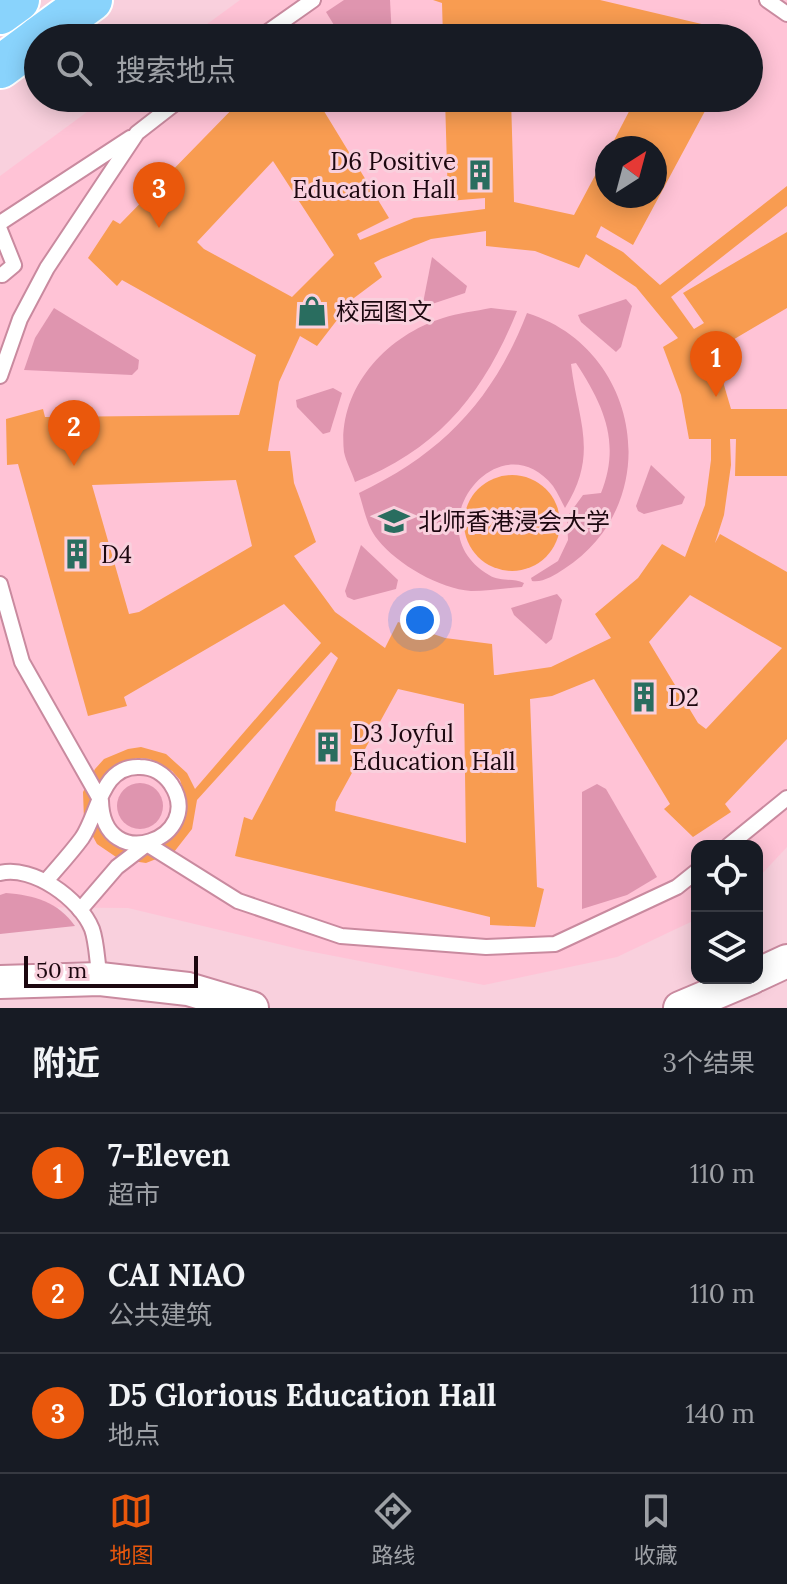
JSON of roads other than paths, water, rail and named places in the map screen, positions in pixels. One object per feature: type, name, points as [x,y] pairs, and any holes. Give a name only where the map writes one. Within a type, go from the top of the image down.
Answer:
[{"type":"main road","points":[[0,13],[18,0]]},
{"type":"main road","points":[[58,24],[91,0]]},
{"type":"main road","points":[[0,67],[24,49]]},
{"type":"street","points":[[763,972],[787,961]]},
{"type":"street","points":[[0,982],[100,979],[188,989],[252,1008]]},
{"type":"street","points":[[680,1008],[737,984]]},
{"type":"lane","points":[[767,0],[787,14]]},
{"type":"lane","points":[[278,24],[308,2]]},
{"type":"lane","points":[[0,223],[164,112]]},
{"type":"lane","points":[[0,376],[20,319],[47,268],[137,133]]},
{"type":"lane","points":[[0,230],[14,265],[2,275]]},
{"type":"lane","points":[[0,584],[22,662],[101,801],[105,824],[123,841],[147,844],[238,901],[341,936],[486,947],[555,944],[677,887],[691,876]]},
{"type":"lane","points":[[46,881],[83,837],[111,778],[133,767],[146,767],[166,778],[177,798],[175,821],[168,831],[117,867],[80,910]]},
{"type":"lane","points":[[735,840],[787,798]]},
{"type":"lane","points":[[0,873],[7,871],[46,881],[80,910],[92,929],[100,979]]},
{"type":"place","name":"D6 Positive Education Hall","points":[[480,175]]},
{"type":"place","name":"D5 Glorious Education Hall","points":[[159,228]]},
{"type":"place","name":"校园图文","points":[[312,311]]},
{"type":"place","name":"7-Eleven","points":[[716,397]]},
{"type":"place","name":"CAI NIAO","points":[[74,466]]},
{"type":"place","name":"北师香港浸会大学","points":[[394,521]]},
{"type":"place","name":"D4","points":[[77,554]]},
{"type":"place","name":"D2","points":[[644,697]]},
{"type":"place","name":"D3 Joyful Education Hall","points":[[328,747]]}]
